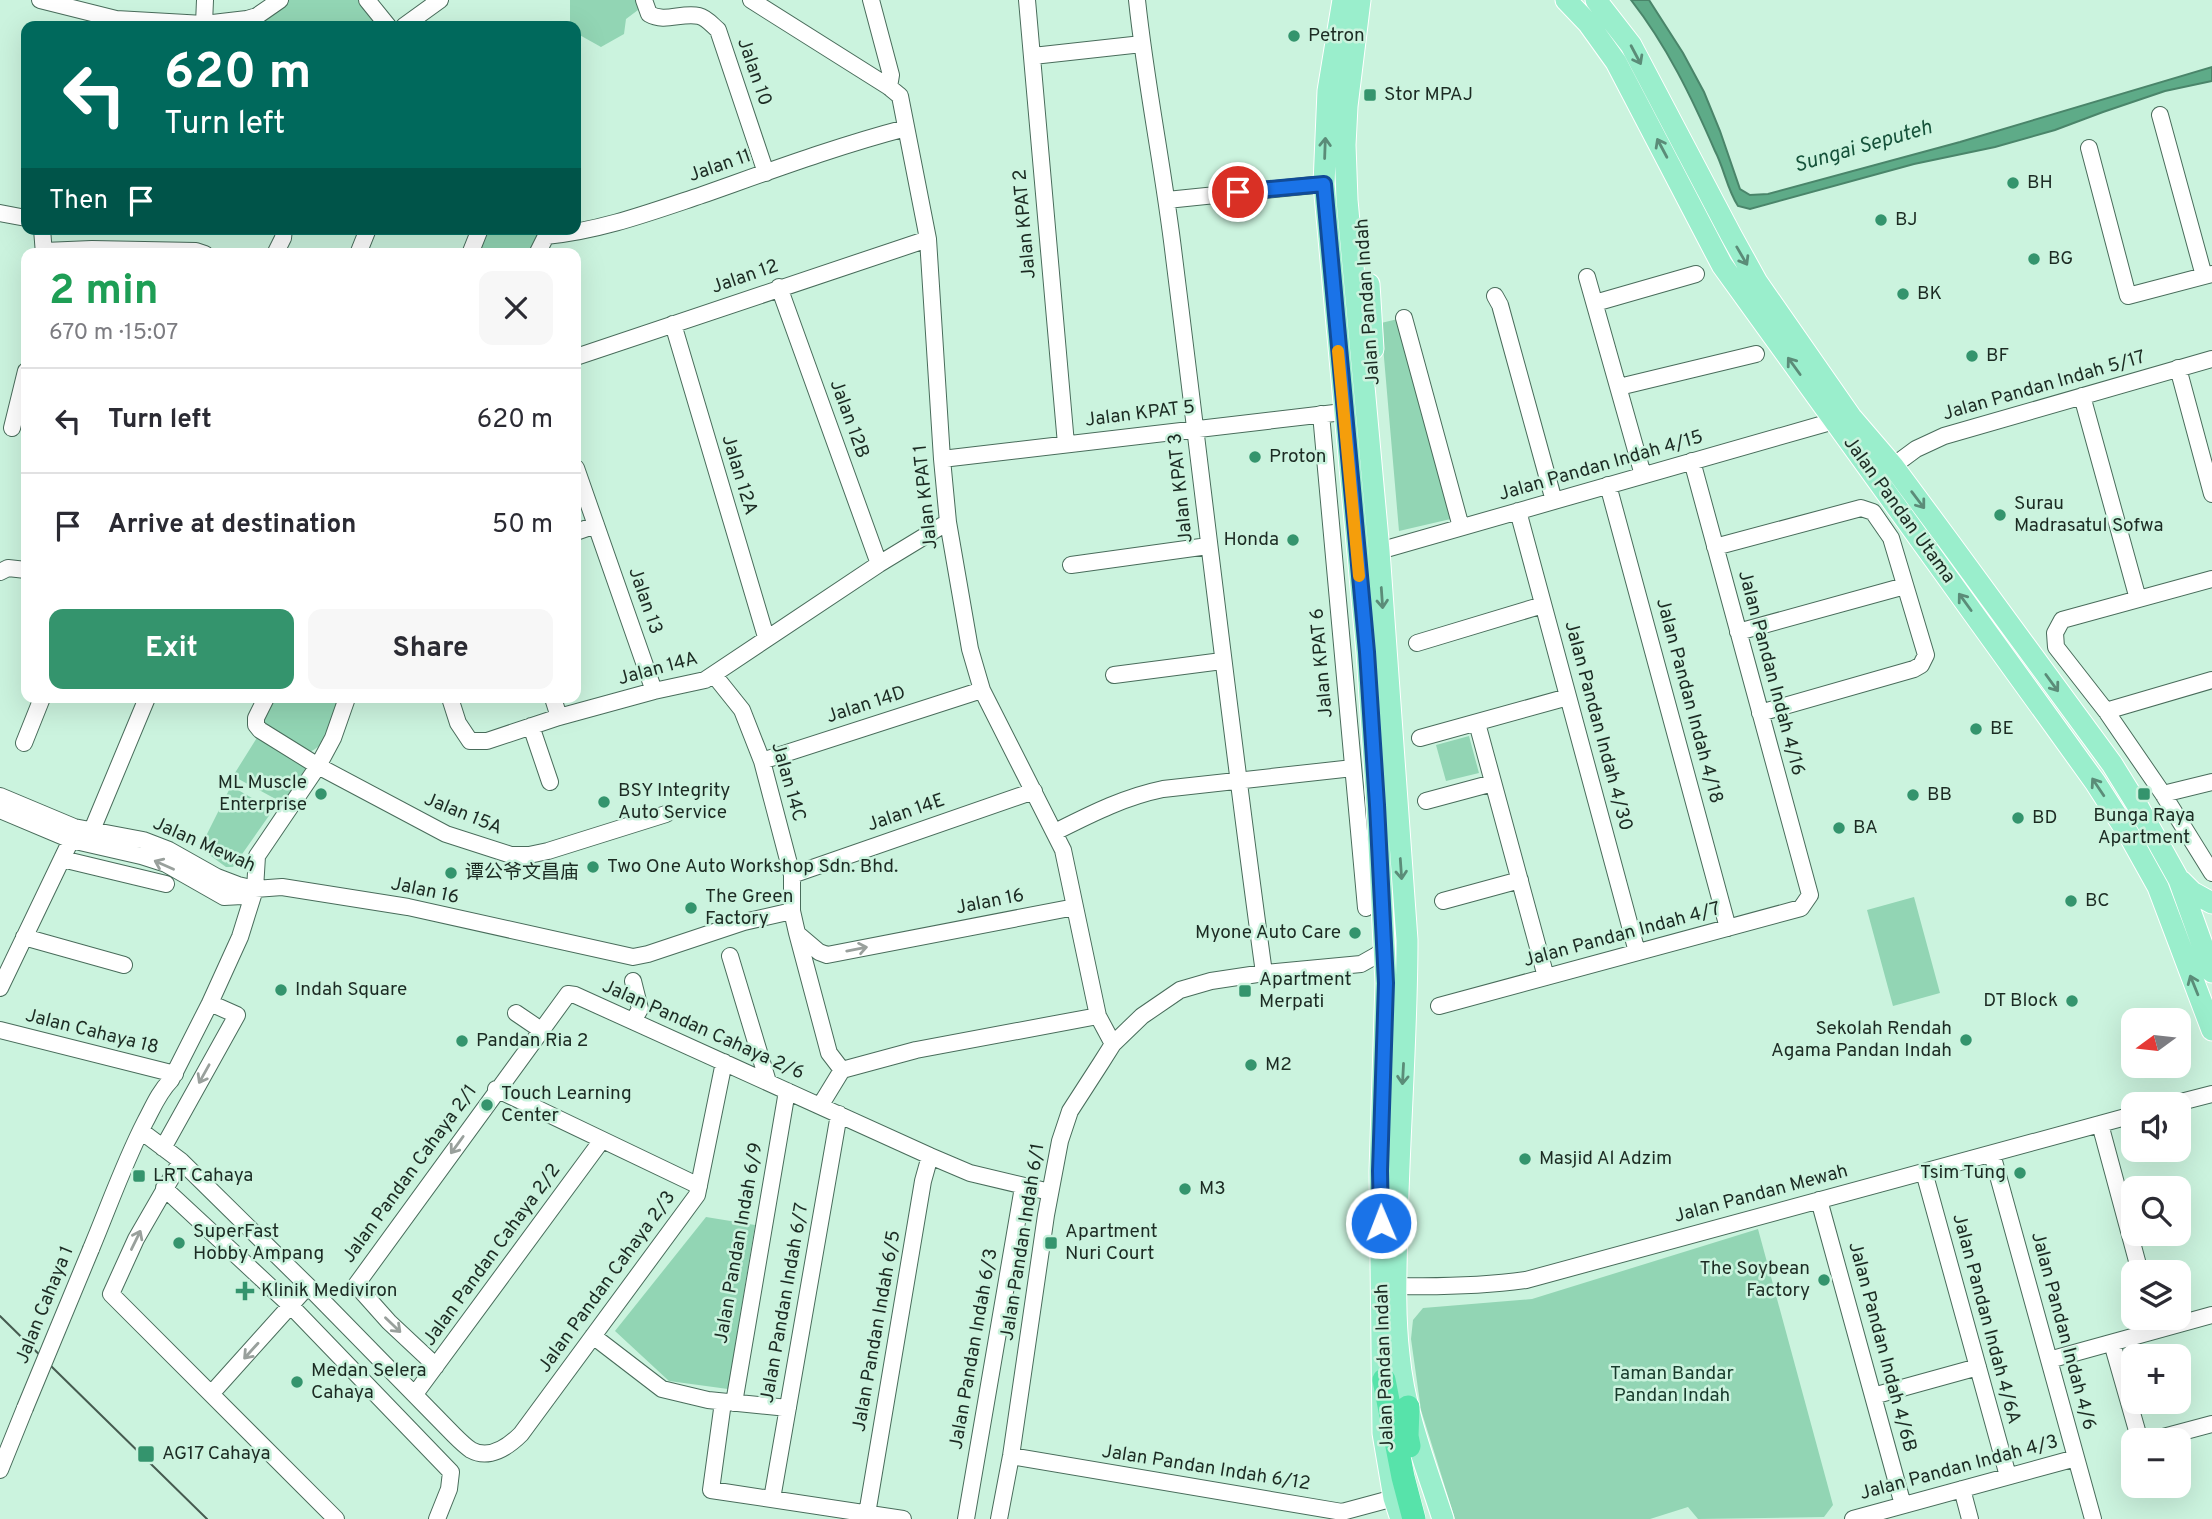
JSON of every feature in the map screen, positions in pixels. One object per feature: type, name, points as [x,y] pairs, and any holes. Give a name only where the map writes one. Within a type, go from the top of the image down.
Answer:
[{"type":"highway","points":[[1384,1380],[1414,1519]]},
{"type":"highway","points":[[1408,1407],[1407,1436],[1427,1519]]},
{"type":"main road","name":"Jalan Pandan Indah","points":[[1343,0],[1328,92],[1324,184],[1367,652],[1386,983],[1380,1171],[1383,1433],[1394,1498],[1401,1519]]},
{"type":"main road","points":[[1360,0],[1345,145],[1347,200],[1366,413]]},
{"type":"main road","name":"Jalan Pandan Indah","points":[[1374,0],[1359,137],[1361,199],[1373,331],[1374,394],[1366,413],[1379,551],[1407,940],[1398,1173],[1398,1354],[1408,1407],[1443,1519]]},
{"type":"main road","name":"Jalan Pandan Utama","points":[[1596,0],[1630,45],[1731,236],[1843,419],[1848,419],[1848,431],[1889,487],[1898,509],[2095,782],[2129,835],[2158,887],[2212,1030]]},
{"type":"main road","name":"Jalan Pandan Utama","points":[[1569,2],[1616,62],[1722,265],[1843,419],[1893,466],[2112,764],[2179,880],[2202,913],[2210,966]]},
{"type":"main road","points":[[2179,880],[2192,892],[2212,903]]},
{"type":"main road","points":[[2158,887],[2173,903],[2202,913],[2177,941]]},
{"type":"main road","points":[[2210,966],[2207,942],[2212,926]]},
{"type":"street","points":[[40,0],[113,21]]},
{"type":"street","points":[[204,21],[205,0]]},
{"type":"street","points":[[246,21],[280,0]]},
{"type":"street","points":[[367,0],[384,21]]},
{"type":"street","points":[[411,21],[440,0]]},
{"type":"street","name":"Jalan 10","points":[[644,0],[649,14],[657,19],[697,15],[718,30],[766,173]]},
{"type":"street","points":[[751,0],[889,87],[891,75],[871,0]]},
{"type":"street","name":"Jalan KPAT 2","points":[[1027,0],[1066,444]]},
{"type":"street","name":"Jalan KPAT 3","points":[[1137,0],[1167,200],[1222,661],[1264,973]]},
{"type":"street","points":[[1033,56],[1142,44]]},
{"type":"street","name":"Jalan KPAT 1","points":[[889,87],[900,96],[928,239],[948,522],[970,649],[982,690],[1063,850],[1098,1016],[1113,1044]]},
{"type":"street","points":[[2089,148],[2128,296],[2208,275],[2160,115]]},
{"type":"street","name":"Jalan 11","points":[[581,233],[657,210],[863,139],[906,128]]},
{"type":"street","points":[[1167,200],[1324,184]]},
{"type":"street","points":[[0,213],[21,217]]},
{"type":"street","name":"Jalan 12","points":[[581,355],[928,239]]},
{"type":"street","points":[[1595,303],[1696,274]]},
{"type":"street","points":[[1587,277],[1643,475]]},
{"type":"street","name":"Jalan 12B","points":[[779,287],[879,564]]},
{"type":"street","points":[[1495,296],[1554,500]]},
{"type":"street","points":[[1404,318],[1461,527]]},
{"type":"street","name":"Jalan 12A","points":[[673,324],[766,637]]},
{"type":"street","points":[[1619,387],[1756,354]]},
{"type":"street","name":"Jalan Pandan Indah 5/17","points":[[1893,466],[1916,449],[1944,436],[2212,359]]},
{"type":"street","points":[[2178,368],[2206,446],[2212,494]]},
{"type":"street","points":[[12,428],[21,392]]},
{"type":"street","points":[[2082,396],[2138,599]]},
{"type":"street","name":"Jalan KPAT 5","points":[[942,459],[1343,412]]},
{"type":"street","name":"Jalan KPAT 6","points":[[1321,414],[1366,908]]},
{"type":"street","name":"Jalan Pandan Indah 4/15","points":[[1379,551],[1843,419]]},
{"type":"street","name":"Jalan Pandan Indah 4/16","points":[[1692,461],[1810,895]]},
{"type":"street","name":"Jalan 13","points":[[581,482],[654,691]]},
{"type":"street","name":"Jalan Pandan Indah 4/18","points":[[1608,485],[1728,928]]},
{"type":"street","points":[[1715,547],[1861,508],[1874,512],[1891,538],[1926,655],[1921,665],[1914,669],[1760,713]]},
{"type":"street","name":"Jalan Pandan Indah 4/30","points":[[1518,511],[1637,952]]},
{"type":"street","name":"Jalan 14A","points":[[452,703],[458,723],[470,741],[487,741],[559,717],[698,682],[714,675],[766,637],[948,522]]},
{"type":"street","points":[[581,530],[596,526]]},
{"type":"street","points":[[1070,565],[1208,546]]},
{"type":"street","points":[[0,572],[8,568],[21,569]]},
{"type":"street","points":[[2212,579],[2062,620],[2055,633],[2056,647],[2106,710],[2212,873]]},
{"type":"street","points":[[1738,632],[1905,586]]},
{"type":"street","points":[[1418,643],[1543,605]]},
{"type":"street","points":[[1114,675],[1222,661]]},
{"type":"street","name":"Jalan 14C","points":[[714,675],[742,710],[762,761],[792,875],[792,911],[797,933],[829,1053],[842,1070]]},
{"type":"street","points":[[2106,710],[2212,680]]},
{"type":"street","name":"Jalan 14D","points":[[762,761],[982,690]]},
{"type":"street","points":[[1420,737],[1568,697]]},
{"type":"street","points":[[24,743],[40,703]]},
{"type":"street","points":[[92,830],[144,703]]},
{"type":"street","name":"Jalan 15A","points":[[264,703],[256,718],[256,725],[260,730],[318,766],[446,834],[511,855],[548,851],[666,814]]},
{"type":"street","points":[[255,889],[257,856],[318,766],[333,738],[344,703]]},
{"type":"street","points":[[555,703],[559,717]]},
{"type":"street","points":[[1477,723],[1546,977]]},
{"type":"street","points":[[531,726],[550,782]]},
{"type":"street","points":[[1055,832],[1108,805],[1163,789],[1353,768]]},
{"type":"street","points":[[2163,794],[2212,782]]},
{"type":"street","points":[[1426,802],[1493,783]]},
{"type":"street","name":"Jalan 14E","points":[[792,875],[1034,791]]},
{"type":"street","name":"Jalan Mewah","points":[[0,796],[74,827],[143,841],[169,850],[217,877],[255,889]]},
{"type":"street","name":"Jalan Mewah","points":[[0,810],[71,840],[166,864],[224,897],[242,896],[255,889]]},
{"type":"street","points":[[0,988],[71,840]]},
{"type":"street","points":[[62,859],[166,884]]},
{"type":"street","points":[[1443,901],[1520,880]]},
{"type":"street","name":"Jalan 16","points":[[255,889],[282,887],[408,907],[633,957],[744,922],[792,911]]},
{"type":"street","name":"Jalan Cahaya 1","points":[[0,1470],[120,1175],[210,1003],[240,937],[255,889]]},
{"type":"street","name":"Jalan Pandan Indah 4/7","points":[[1439,1006],[1801,908],[1810,895]]},
{"type":"street","points":[[224,897],[233,905],[238,915],[240,937]]},
{"type":"street","name":"Jalan 16","points":[[797,933],[819,953],[827,955],[1075,907]]},
{"type":"street","points":[[24,937],[124,965]]},
{"type":"street","name":"Jalan Pandan Indah 6/1","points":[[999,1519],[1060,1141],[1070,1111],[1113,1044],[1142,1016],[1180,990],[1211,981],[1264,973],[1361,964],[1384,948]]},
{"type":"street","points":[[730,956],[768,1082]]},
{"type":"street","points":[[1361,964],[1375,970],[1386,983]]},
{"type":"street","points":[[632,981],[640,1009],[633,1021]]},
{"type":"street","name":"Jalan Pandan Cahaya 2/6","points":[[568,994],[930,1156],[970,1172],[1050,1192]]},
{"type":"street","name":"Jalan Pandan Cahaya 2/1","points":[[436,1366],[389,1322],[356,1286],[496,1089],[568,994]]},
{"type":"street","points":[[163,1148],[237,1015],[210,1003]]},
{"type":"street","points":[[516,1013],[541,1030]]},
{"type":"street","points":[[820,1106],[842,1070],[916,1050],[1098,1016]]},
{"type":"street","name":"Jalan Cahaya 18","points":[[0,1030],[173,1077]]},
{"type":"street","name":"Jalan Pandan Cahaya 2/3","points":[[415,1394],[471,1450],[483,1454],[499,1451],[510,1445],[697,1195],[724,1062]]},
{"type":"street","points":[[496,1089],[699,1186]]},
{"type":"street","name":"Jalan Pandan Indah 6/9","points":[[728,1402],[787,1091]]},
{"type":"street","points":[[2191,1099],[2212,1094]]},
{"type":"street","name":"Jalan Pandan Indah 6/7","points":[[772,1499],[839,1114]]},
{"type":"street","name":"Jalan Pandan Mewah","points":[[1396,1286],[1494,1285],[1526,1280],[2121,1118]]},
{"type":"street","points":[[2100,1124],[2137,1260]]},
{"type":"street","points":[[144,1133],[181,1161],[415,1394]]},
{"type":"street","name":"Jalan Pandan Cahaya 2/2","points":[[415,1394],[602,1140]]},
{"type":"street","name":"Jalan Pandan Indah 4/6","points":[[1992,1154],[2093,1519]]},
{"type":"street","name":"Jalan Pandan Indah 6/5","points":[[867,1514],[923,1181],[930,1156]]},
{"type":"street","points":[[181,1161],[136,1239],[111,1294],[336,1519]]},
{"type":"street","name":"Jalan Pandan Indah 4/6A","points":[[1924,1172],[2008,1476]]},
{"type":"street","name":"Jalan Pandan Indah 6/3","points":[[966,1519],[1023,1187]]},
{"type":"street","points":[[164,1188],[291,1306],[451,1472],[449,1489],[437,1519]]},
{"type":"street","name":"Jalan Pandan Indah 4/6B","points":[[1819,1200],[1903,1505]]},
{"type":"street","points":[[211,1394],[308,1286]]},
{"type":"street","points":[[2191,1318],[2212,1315]]},
{"type":"street","points":[[2049,1360],[2112,1343],[2141,1330]]},
{"type":"street","points":[[593,1336],[662,1389],[728,1402],[788,1409]]},
{"type":"street","points":[[2112,1343],[2136,1428]]},
{"type":"street","points":[[1873,1396],[1978,1367]]},
{"type":"street","points":[[728,1402],[711,1490],[903,1519]]},
{"type":"street","points":[[2191,1429],[2212,1423]]},
{"type":"street","name":"Jalan Pandan Indah 6/12","points":[[1011,1457],[1342,1512],[1394,1498]]},
{"type":"street","name":"Jalan Pandan Indah 4/3","points":[[1853,1519],[2076,1458]]},
{"type":"street","points":[[1962,1489],[1970,1519]]},
{"type":"green space","points":[[285,0],[360,0],[379,21],[252,21]]},
{"type":"green space","points":[[570,0],[638,0],[638,10],[626,19],[624,34],[601,47],[581,36],[581,21],[570,21]]},
{"type":"green space","points":[[485,235],[540,235],[533,248],[479,248]]},
{"type":"green space","points":[[1398,319],[1455,518],[1399,531],[1381,323]]},
{"type":"green space","points":[[268,703],[340,703],[326,738],[307,753],[264,729],[263,713]]},
{"type":"green space","points":[[258,736],[307,766],[283,803],[233,776]]},
{"type":"green space","points":[[1469,736],[1479,773],[1446,781],[1436,745]]},
{"type":"green space","points":[[231,786],[273,810],[233,867],[226,867],[200,848]]},
{"type":"green space","points":[[1914,897],[1940,993],[1893,1006],[1867,910]]},
{"type":"green space","points":[[706,1217],[755,1225],[728,1389],[669,1381],[615,1331]]},
{"type":"green space","name":"Taman Bandar Pandan Indah","points":[[1758,1229],[1833,1505],[1824,1517],[1698,1519],[1688,1507],[1650,1519],[1455,1519],[1421,1410],[1411,1339],[1413,1320],[1423,1308],[1532,1299]]},
{"type":"shaded area","points":[[1631,0],[1649,0],[1683,53],[1704,92],[1740,189],[1750,195],[1768,194],[1960,142],[2212,67],[2212,81],[2165,91],[2055,130],[1995,147],[1914,164],[1750,209],[1738,206],[1734,199],[1688,92],[1656,36]]},
{"type":"tram line","points":[[0,1316],[207,1519]]},
{"type":"slow traffic","points":[[1338,351],[1359,576]]},
{"type":"place","name":"Petron","points":[[1294,36]]},
{"type":"place","name":"Stor MPAJ","points":[[1370,95]]},
{"type":"place","name":"BH","points":[[2013,183]]},
{"type":"place","name":"BJ","points":[[1881,220]]},
{"type":"place","name":"BG","points":[[2034,259]]},
{"type":"place","name":"BK","points":[[1903,294]]},
{"type":"place","name":"BF","points":[[1972,356]]},
{"type":"place","name":"Proton","points":[[1255,457]]},
{"type":"place","name":"Surau Madrasatul Sofwa","points":[[2000,515]]},
{"type":"place","name":"Honda","points":[[1293,540]]},
{"type":"place","name":"BE","points":[[1976,729]]},
{"type":"place","name":"ML Muscle Enterprise","points":[[321,794]]},
{"type":"place","name":"Bunga Raya Apartment","points":[[2144,794]]},
{"type":"place","name":"BB","points":[[1913,795]]},
{"type":"place","name":"BSY Integrity Auto Service","points":[[604,802]]},
{"type":"place","name":"BD","points":[[2018,818]]},
{"type":"place","name":"BA","points":[[1839,828]]},
{"type":"place","name":"Two One Auto Workshop Sdn. Bhd.","points":[[593,867]]},
{"type":"place","name":"谭公爷文昌庙","points":[[451,873]]},
{"type":"place","name":"BC","points":[[2071,901]]},
{"type":"place","name":"The Green Factory","points":[[691,908]]},
{"type":"place","name":"Myone Auto Care","points":[[1355,933]]},
{"type":"place","name":"Indah Square","points":[[281,990]]},
{"type":"place","name":"Apartment Merpati","points":[[1245,991]]},
{"type":"place","name":"DT Block","points":[[2072,1001]]},
{"type":"place","name":"Sekolah Rendah Agama Pandan Indah","points":[[1966,1040]]},
{"type":"place","name":"Pandan Ria 2","points":[[462,1041]]},
{"type":"place","name":"M2","points":[[1251,1065]]},
{"type":"place","name":"Touch Learning Center","points":[[487,1105]]},
{"type":"place","name":"Masjid Al Adzim","points":[[1525,1159]]},
{"type":"place","name":"Tsim Tung","points":[[2020,1173]]},
{"type":"place","name":"LRT Cahaya","points":[[139,1176]]},
{"type":"place","name":"M3","points":[[1185,1189]]},
{"type":"place","name":"SuperFast Hobby Ampang","points":[[179,1243]]},
{"type":"place","name":"Apartment Nuri Court","points":[[1051,1243]]},
{"type":"place","name":"The Soybean Factory","points":[[1824,1280]]},
{"type":"place","name":"Klinik Mediviron","points":[[245,1291]]},
{"type":"place","name":"Medan Selera Cahaya","points":[[297,1382]]},
{"type":"place","name":"AG17 Cahaya","points":[[146,1454]]},
{"type":"route","points":[[1238,192],[1324,184],[1367,652],[1377,805],[1386,983],[1381,1223]]},
{"type":"water label","name":"Sungai Seputeh","points":[[1863,147]]}]
